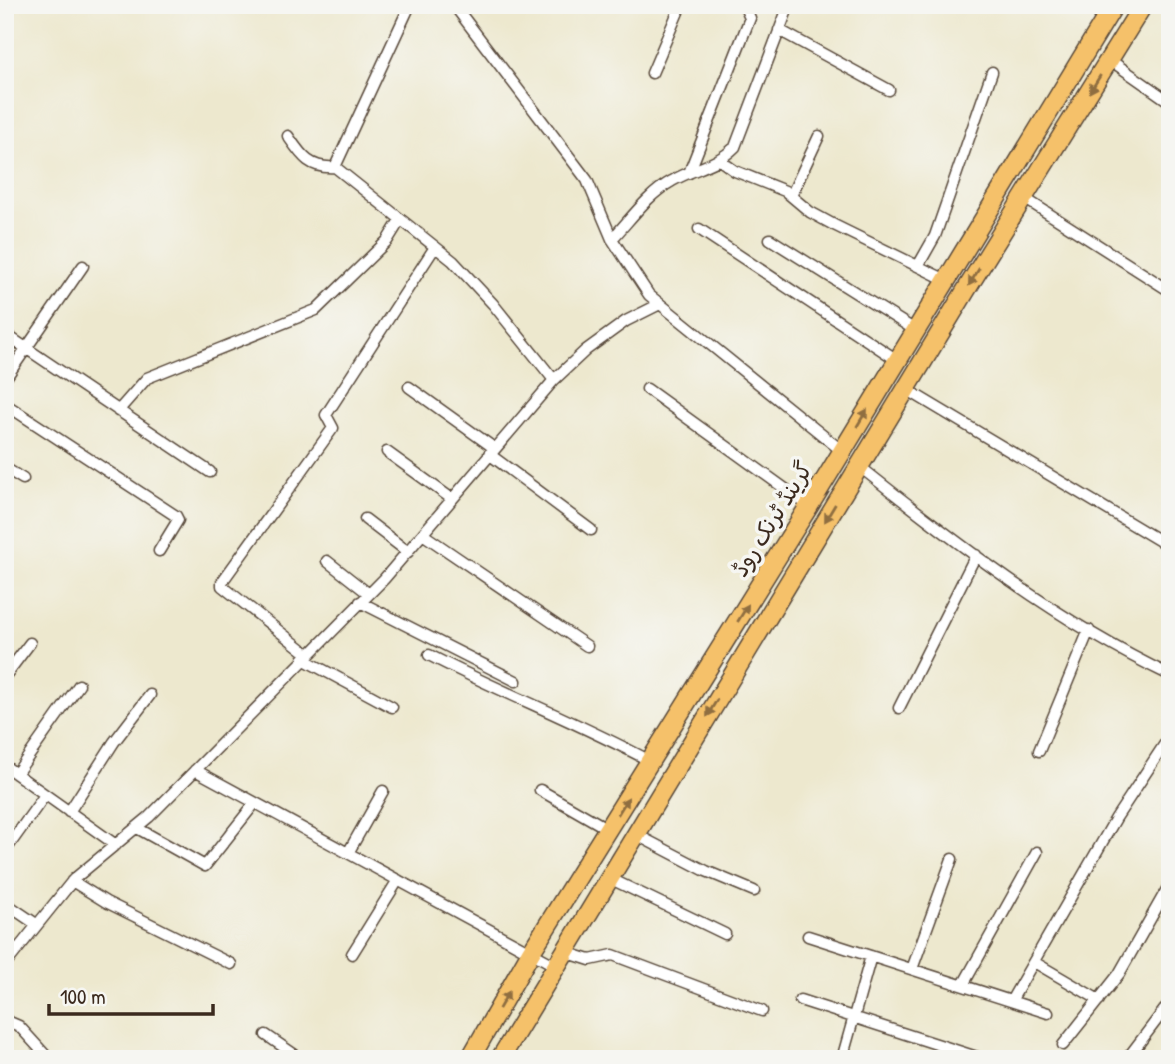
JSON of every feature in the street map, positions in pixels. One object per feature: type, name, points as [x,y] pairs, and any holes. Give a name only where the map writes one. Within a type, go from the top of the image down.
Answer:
[{"type":"highway","name":"گرینڈ ٹرنک روڈ","points":[[470,1059],[531,952],[809,506],[1114,5]]},
{"type":"highway","name":"گرینڈ ٹرنک روڈ","points":[[500,1059],[859,466],[1143,5]]},
{"type":"street","points":[[335,167],[410,5]]},
{"type":"street","points":[[454,5],[587,180],[612,239],[634,276],[658,305],[842,451]]},
{"type":"street","points":[[652,73],[681,5]]},
{"type":"street","points":[[689,173],[750,18],[744,5]]},
{"type":"street","points":[[612,239],[645,203],[670,181],[721,161],[735,147],[789,5]]},
{"type":"street","points":[[779,30],[889,90]]},
{"type":"street","points":[[1110,60],[1170,102]]},
{"type":"street","points":[[918,266],[934,236],[992,72]]},
{"type":"street","points":[[288,136],[306,162],[325,168],[335,167],[453,261],[493,304],[554,380]]},
{"type":"street","points":[[791,196],[819,136]]},
{"type":"street","points":[[721,161],[734,172],[791,196],[810,212],[946,279]]},
{"type":"street","points":[[1024,198],[1170,290]]},
{"type":"street","points":[[118,411],[147,379],[316,310],[387,241],[400,220]]},
{"type":"street","points":[[699,229],[897,360]]},
{"type":"street","points":[[770,239],[915,330]]},
{"type":"street","points":[[392,707],[306,657],[222,586],[222,582],[333,428],[326,415],[435,247]]},
{"type":"street","points":[[5,379],[83,267]]},
{"type":"street","points":[[5,965],[72,881],[137,828],[369,594],[424,535],[554,380],[586,350],[625,321],[658,305]]},
{"type":"street","points":[[5,334],[210,472]]},
{"type":"street","points":[[409,387],[591,530]]},
{"type":"street","points":[[648,389],[809,506]]},
{"type":"street","points":[[906,389],[1170,547]]},
{"type":"street","points":[[5,404],[176,516],[178,520],[159,551]]},
{"type":"street","points":[[387,452],[452,499]]},
{"type":"street","points":[[859,466],[976,555],[1132,657],[1170,675]]},
{"type":"street","points":[[5,468],[23,479]]},
{"type":"street","points":[[365,519],[408,552]]},
{"type":"street","points":[[424,535],[513,594]]},
{"type":"street","points":[[424,535],[587,646]]},
{"type":"street","points":[[899,708],[976,555]]},
{"type":"street","points":[[327,561],[369,594]]},
{"type":"street","points":[[360,602],[516,681]]},
{"type":"street","points":[[1040,751],[1089,630]]},
{"type":"street","points":[[5,676],[30,643]]},
{"type":"street","points":[[429,655],[493,688],[584,725],[650,761]]},
{"type":"street","points":[[16,774],[79,685]]},
{"type":"street","points":[[69,811],[114,742],[150,695]]},
{"type":"street","points":[[1011,1001],[1116,818],[1170,736]]},
{"type":"street","points":[[5,766],[116,845]]},
{"type":"street","points":[[195,770],[531,952],[561,959],[590,960],[613,955],[762,1011]]},
{"type":"street","points":[[540,790],[608,829]]},
{"type":"street","points":[[348,853],[383,791]]},
{"type":"street","points":[[5,850],[45,795]]},
{"type":"street","points":[[137,828],[205,866],[254,803]]},
{"type":"street","points":[[635,834],[706,871],[754,891]]},
{"type":"street","points":[[963,985],[1037,852]]},
{"type":"street","points":[[912,969],[952,859]]},
{"type":"street","points":[[609,878],[725,934]]},
{"type":"street","points":[[352,954],[398,880]]},
{"type":"street","points":[[72,881],[106,902],[231,964]]},
{"type":"street","points":[[1062,1045],[1119,974],[1170,884]]},
{"type":"street","points":[[5,903],[36,924]]},
{"type":"street","points":[[808,936],[1048,1013]]},
{"type":"street","points":[[842,1059],[871,956]]},
{"type":"street","points":[[1034,962],[1099,1000]]},
{"type":"street","points":[[800,1000],[983,1059]]},
{"type":"street","points":[[1127,1059],[1165,1009]]},
{"type":"street","points":[[5,1020],[19,1026],[49,1059]]},
{"type":"street","points":[[266,1035],[301,1059]]}]
